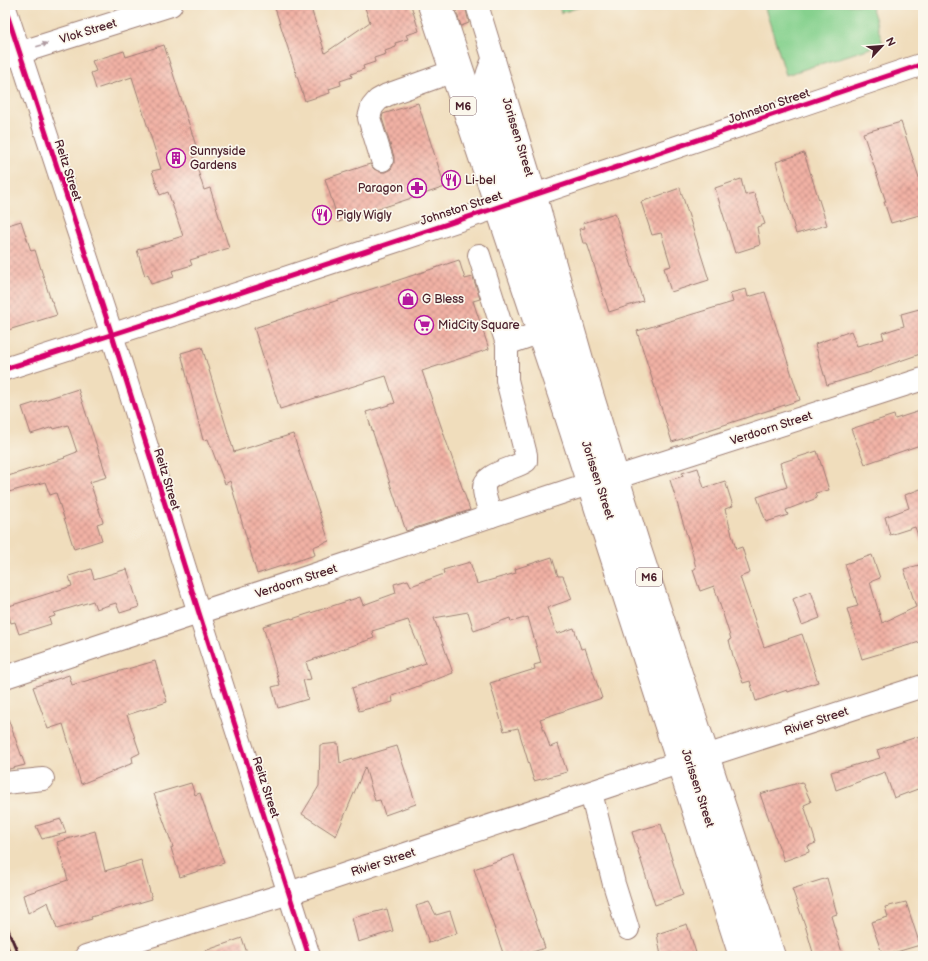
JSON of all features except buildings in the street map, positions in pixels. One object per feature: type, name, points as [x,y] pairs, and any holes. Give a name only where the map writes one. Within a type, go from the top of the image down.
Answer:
[{"type":"street","name":"Vlok Street","points":[[12,55],[137,10],[171,5]]},
{"type":"street","name":"Jorissen Street","points":[[429,5],[451,72],[518,200],[764,956]]},
{"type":"street","name":"Jorissen Street","points":[[442,5],[589,384],[642,557],[709,755],[774,956]]},
{"type":"street","name":"Jorissen Street","points":[[471,5],[493,62]]},
{"type":"street","name":"Jorissen Street","points":[[477,5],[493,62],[518,200],[538,333],[566,400],[752,956]]},
{"type":"street","name":"Reitz Street","points":[[5,8],[12,55],[112,335],[309,956]]},
{"type":"street","name":"Johnston Street","points":[[5,369],[112,335],[923,64]]},
{"type":"street","points":[[382,160],[369,118],[369,113],[374,103],[387,95],[451,72]]},
{"type":"street","points":[[518,200],[570,382],[566,400]]},
{"type":"street","points":[[479,254],[506,344],[507,380],[526,455],[526,461],[521,465],[490,477],[485,481],[484,488],[491,516]]},
{"type":"street","points":[[506,344],[538,333]]},
{"type":"street","name":"Verdoorn Street","points":[[618,477],[923,380]]},
{"type":"street","name":"Jorissen Street","points":[[566,400],[588,484],[740,956]]},
{"type":"street","name":"Verdoorn Street","points":[[5,677],[588,484]]},
{"type":"street","name":"Rivier Street","points":[[709,755],[923,686]]},
{"type":"street","name":"Rivier Street","points":[[86,956],[289,893],[678,763]]},
{"type":"street","points":[[5,783],[43,779]]},
{"type":"street","points":[[591,792],[614,884],[628,928]]},
{"type":"green space","points":[[559,5],[586,5],[561,13]]},
{"type":"green space","points":[[764,5],[871,5],[883,44],[786,75]]},
{"type":"railway","points":[[5,922],[19,956]]},
{"type":"railway","points":[[5,941],[11,956]]},
{"type":"cycle path","points":[[5,8],[112,335],[309,956]]},
{"type":"cycle path","points":[[5,369],[350,257],[923,64]]},
{"type":"place","name":"Sunnyside Gardens","points":[[176,158]]},
{"type":"place","name":"Li-bel","points":[[451,180]]},
{"type":"place","name":"Paragon","points":[[417,188]]},
{"type":"place","name":"Pigly Wigly","points":[[322,215]]},
{"type":"place","name":"G Bless","points":[[408,299]]},
{"type":"place","name":"MidCity Square","points":[[424,325]]}]
